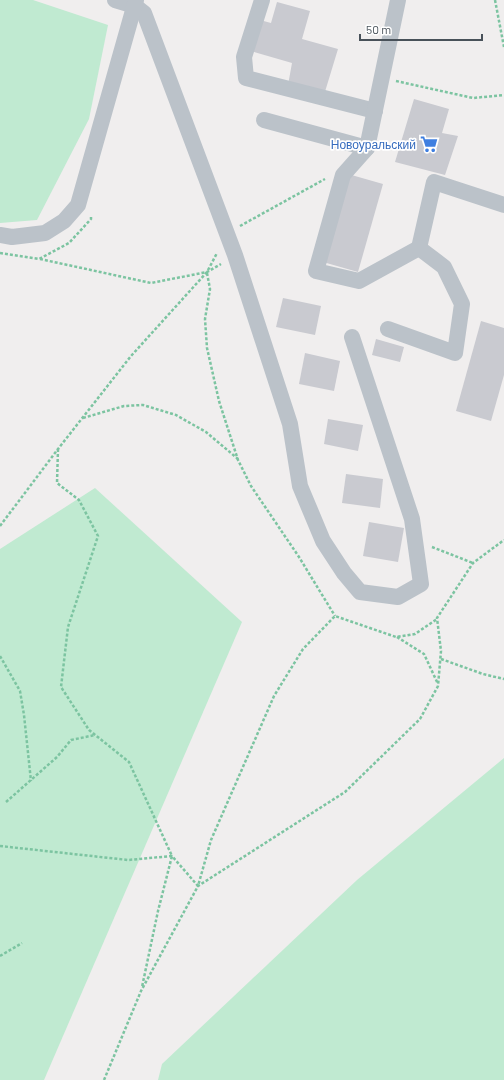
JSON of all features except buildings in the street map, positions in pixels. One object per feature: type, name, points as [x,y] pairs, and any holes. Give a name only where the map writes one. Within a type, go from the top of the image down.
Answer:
[{"type":"street","points":[[115,0],[136,3],[144,13],[227,233],[290,424],[300,486],[323,541],[344,573],[360,592],[398,597],[421,584],[416,541],[412,520],[352,336]]},
{"type":"street","points":[[262,0],[244,57],[246,78],[375,111]]},
{"type":"street","points":[[398,0],[367,148],[343,175],[316,271],[359,281],[419,248],[434,182],[504,205]]},
{"type":"street","points":[[0,235],[12,237],[45,233],[64,221],[78,204],[136,3]]},
{"type":"street","points":[[264,120],[367,148]]},
{"type":"street","points":[[388,329],[455,353],[462,304],[444,267],[419,248]]},
{"type":"path","points":[[495,0],[504,47]]},
{"type":"path","points":[[382,78],[473,98],[504,95]]},
{"type":"path","points":[[227,233],[331,176],[343,175]]},
{"type":"path","points":[[39,259],[151,283],[207,272]]},
{"type":"path","points":[[0,526],[82,418],[132,356],[207,272]]},
{"type":"path","points":[[207,272],[210,289],[205,319],[207,348],[219,401],[238,460],[251,486],[299,557],[335,616],[396,637],[424,654],[438,686]]},
{"type":"path","points":[[82,418],[124,406],[143,405],[176,415],[206,432],[238,460]]},
{"type":"path","points":[[58,449],[58,483],[79,500],[98,536],[68,627],[61,687],[88,730],[129,762],[172,856],[198,886]]},
{"type":"path","points":[[396,637],[415,634],[437,618],[473,563],[504,540]]},
{"type":"path","points":[[416,541],[473,563]]},
{"type":"path","points":[[104,1080],[141,991],[198,886],[211,840],[274,696],[303,649],[335,616]]},
{"type":"path","points":[[198,886],[345,792],[420,719],[438,686],[441,658],[437,618]]},
{"type":"path","points":[[0,656],[20,691],[24,715],[30,781]]},
{"type":"path","points":[[441,658],[462,667],[504,679]]},
{"type":"path","points":[[6,802],[57,757],[71,740],[95,735]]},
{"type":"path","points":[[0,846],[128,860],[172,856]]},
{"type":"path","points":[[141,991],[158,911],[172,856]]},
{"type":"path","points":[[0,956],[22,943]]},
{"type":"green space","points":[[0,0],[33,0],[108,25],[89,119],[37,220],[0,223]]},
{"type":"green space","points":[[95,488],[242,622],[44,1080],[0,1080],[0,549]]},
{"type":"green space","points":[[504,758],[504,1080],[158,1080],[162,1064],[357,880]]},
{"type":"place","name":"Новоуральский","points":[[429,144]]}]
